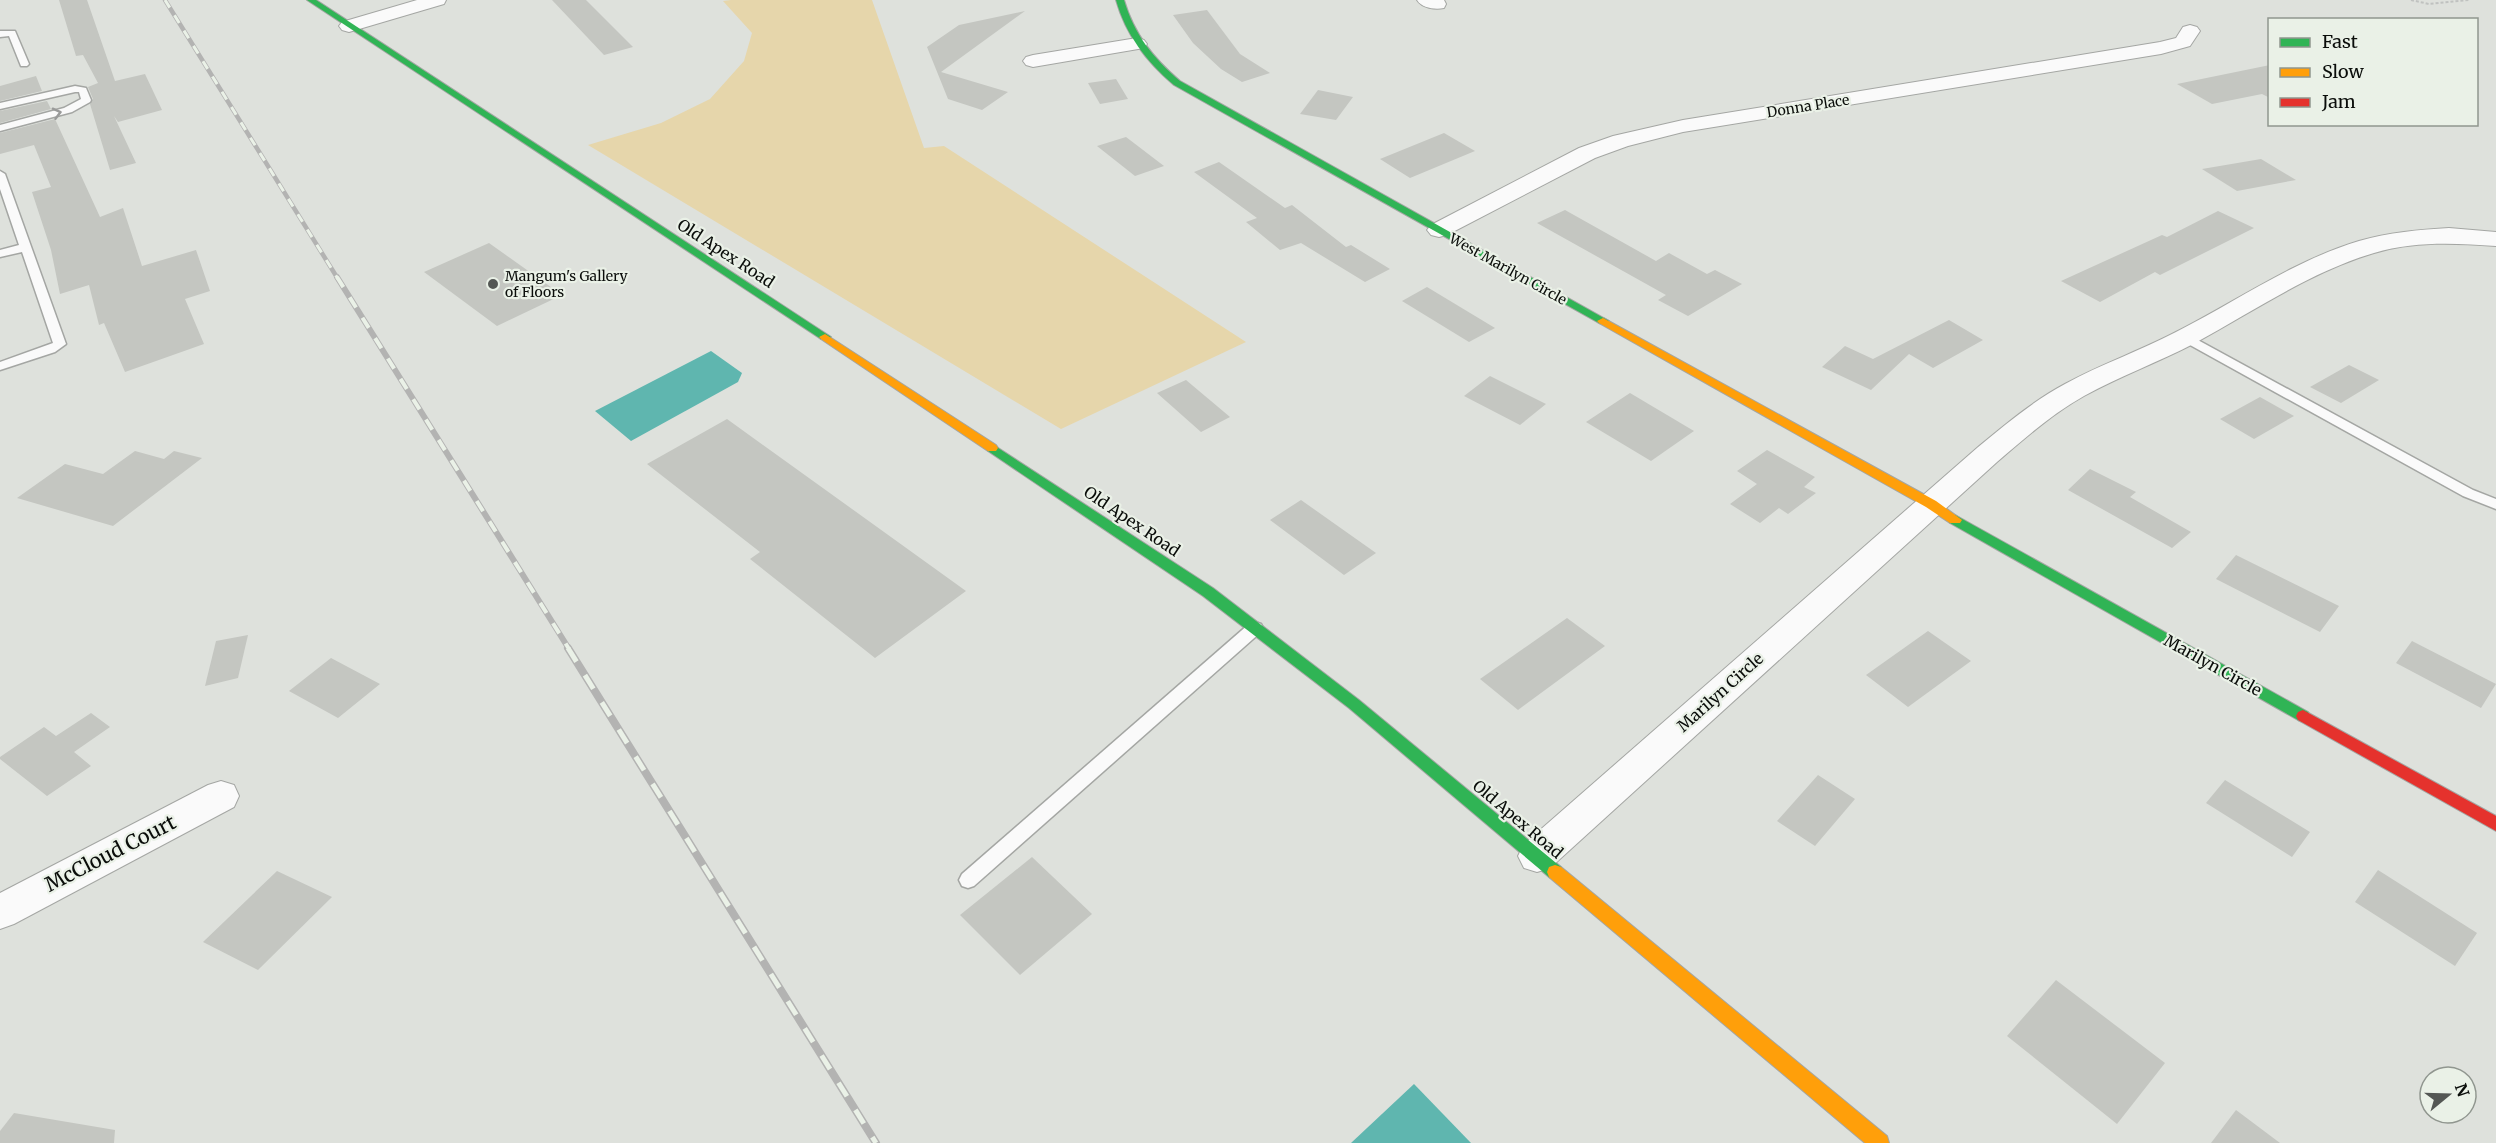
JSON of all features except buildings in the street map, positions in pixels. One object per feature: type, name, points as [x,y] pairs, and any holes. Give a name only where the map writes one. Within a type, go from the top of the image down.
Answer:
[{"type":"main road","name":"Old Apex Road","points":[[311,0],[1104,521],[1208,592],[1354,704],[1880,1143]]},
{"type":"main road","name":"West Marilyn Circle","points":[[1120,0],[1123,13],[1137,44],[1150,60],[1177,83],[1931,504]]},
{"type":"main road","name":"Marilyn Circle","points":[[1931,504],[1972,531],[2496,824]]},
{"type":"street","points":[[349,26],[437,0]]},
{"type":"street","name":"Donna Place","points":[[1439,230],[1587,153],[1621,141],[1683,126],[2150,50],[2183,42],[2190,31]]},
{"type":"street","points":[[1033,61],[1137,44]]},
{"type":"street","name":"Marilyn Circle","points":[[1537,856],[1931,504],[1987,455],[2051,405],[2087,384],[2184,337],[2306,270],[2356,249],[2397,239],[2432,236],[2496,239]]},
{"type":"street","name":"McCloud Court","points":[[0,912],[221,796]]},
{"type":"lane","points":[[0,34],[12,33],[24,64]]},
{"type":"lane","points":[[0,106],[75,89],[83,90],[86,100],[68,110],[0,128]]},
{"type":"lane","points":[[0,174],[60,344],[0,366]]},
{"type":"lane","points":[[0,254],[26,247]]},
{"type":"lane","points":[[2184,337],[2458,488],[2496,504]]},
{"type":"lane","points":[[968,880],[1255,628]]},
{"type":"path","points":[[2411,0],[2429,4],[2469,0]]},
{"type":"shaded area","points":[[872,0],[924,148],[944,146],[1246,342],[1061,429],[588,145],[661,123],[710,99],[744,61],[752,33],[723,1]]},
{"type":"water","points":[[711,351],[742,373],[738,382],[631,441],[595,411]]},
{"type":"water","points":[[1414,1084],[1471,1143],[1351,1143]]},
{"type":"railway","points":[[165,0],[338,279]]},
{"type":"railway","points":[[337,277],[569,649]]},
{"type":"railway","points":[[568,648],[876,1143]]},
{"type":"traffic: fast","points":[[311,0],[825,337]]},
{"type":"traffic: fast","points":[[1120,0],[1129,25],[1141,46],[1177,83],[1603,321]]},
{"type":"traffic: fast","points":[[992,448],[1208,592],[1354,704],[1555,872]]},
{"type":"traffic: fast","points":[[1955,520],[2303,716]]},
{"type":"traffic: slow","points":[[1603,321],[1931,504],[1955,520]]},
{"type":"traffic: slow","points":[[825,337],[992,448]]},
{"type":"traffic: slow","points":[[1555,872],[1880,1143]]},
{"type":"traffic: jam","points":[[2303,716],[2496,824]]},
{"type":"place","name":"Mangum's Gallery of Floors","points":[[493,284]]}]
